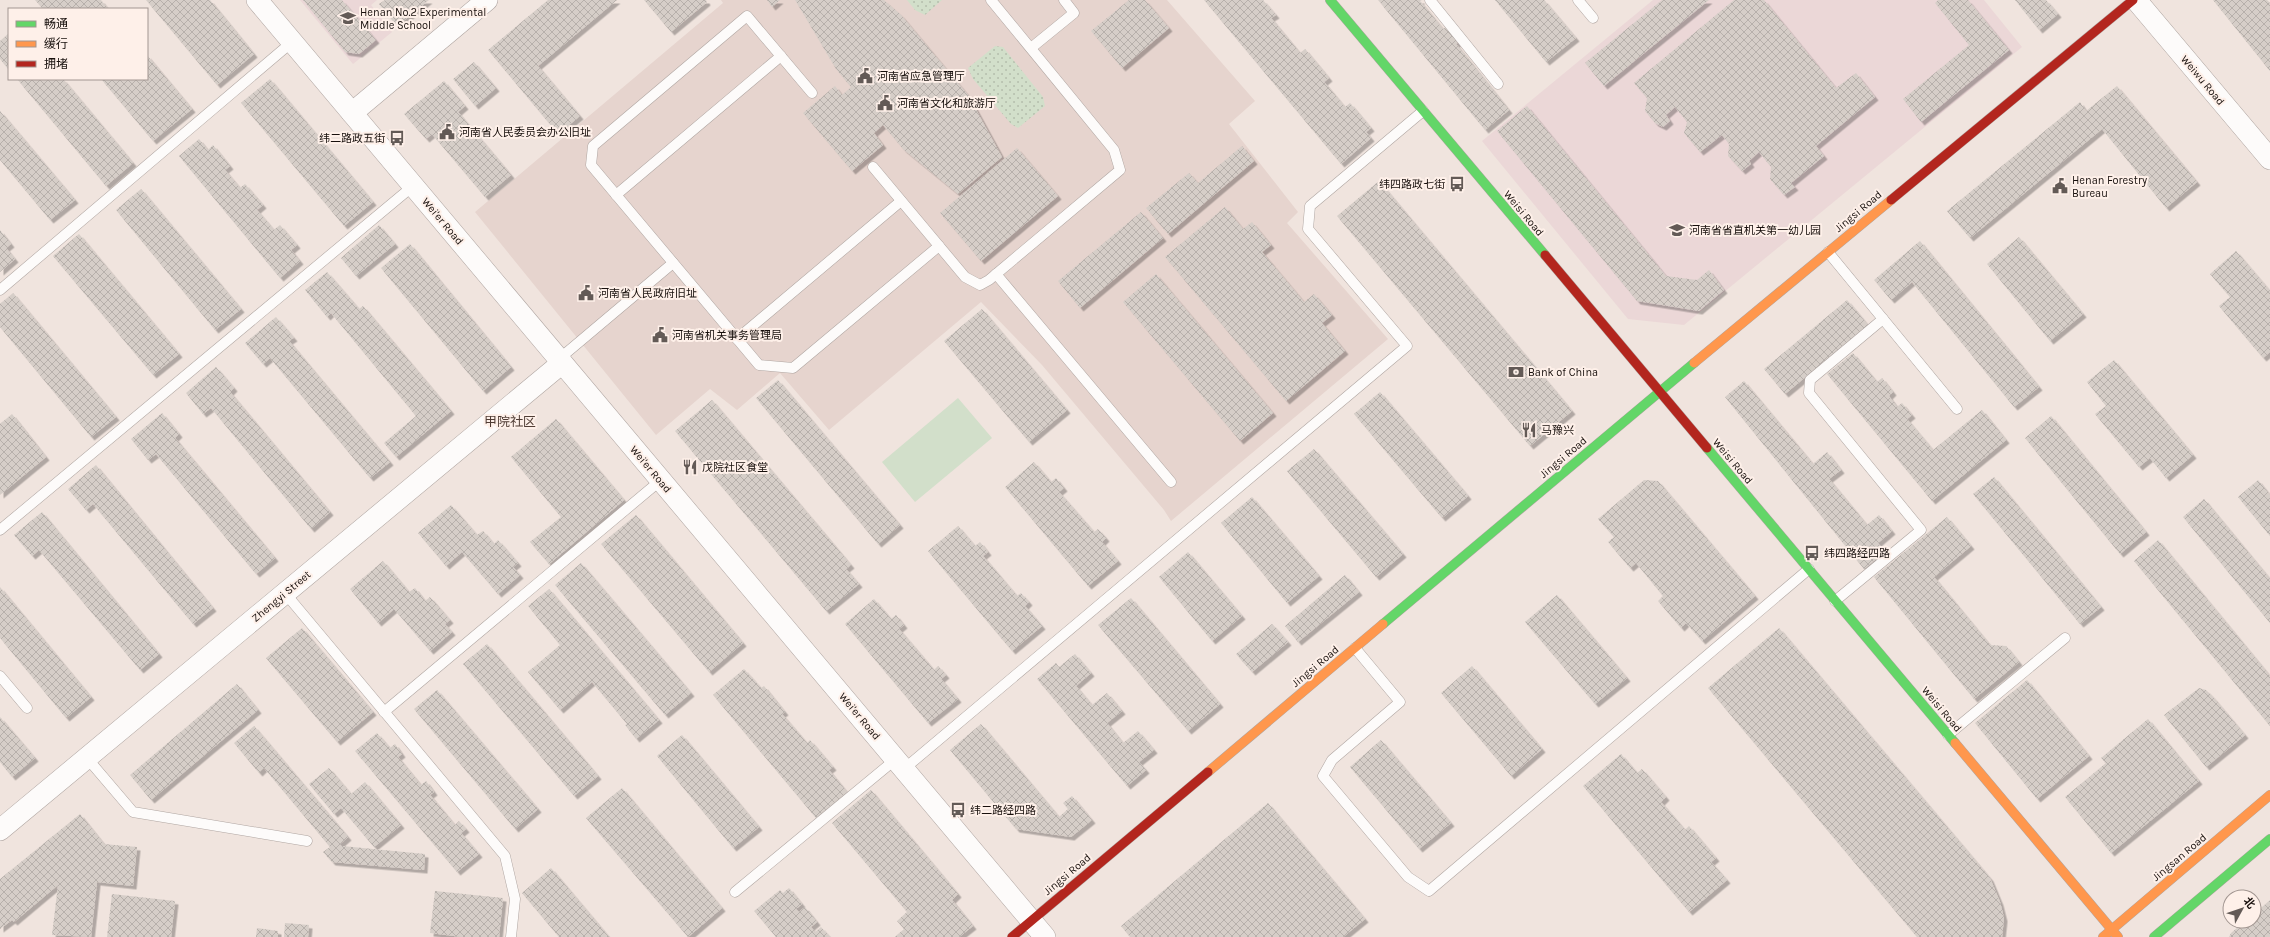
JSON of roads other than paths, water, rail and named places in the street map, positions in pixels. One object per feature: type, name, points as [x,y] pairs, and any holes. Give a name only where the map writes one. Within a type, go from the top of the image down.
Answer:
[{"type":"street","name":"Wei'er Road","points":[[257,0],[1045,937]]},
{"type":"street","points":[[352,113],[487,0]]},
{"type":"street","name":"Weisi Road","points":[[1330,0],[2118,937]]},
{"type":"street","name":"Weiwu Road","points":[[2135,0],[2270,159]]},
{"type":"street","name":"Jingsi Road","points":[[1012,937],[1659,392],[2135,0]]},
{"type":"street","name":"Zhengyi Street","points":[[0,830],[561,361]]},
{"type":"street","name":"Jingsan Road","points":[[2102,937],[2270,795]]},
{"type":"street","points":[[2154,937],[2270,839]]},
{"type":"lane","points":[[873,167],[965,277],[980,285],[996,274],[1120,170],[1114,150],[991,0]]},
{"type":"lane","points":[[1031,48],[1074,12],[1064,0]]},
{"type":"lane","points":[[1430,0],[1498,84]]},
{"type":"lane","points":[[1578,0],[1593,18]]},
{"type":"lane","points":[[812,93],[747,16],[593,146],[591,165],[759,365],[793,368],[939,246]]},
{"type":"lane","points":[[0,290],[292,42]]},
{"type":"lane","points":[[616,195],[781,56]]},
{"type":"lane","points":[[735,892],[900,764],[1407,346],[1308,229],[1310,206],[1423,111]]},
{"type":"lane","points":[[0,530],[414,186]]},
{"type":"lane","points":[[737,339],[901,201]]},
{"type":"lane","points":[[1828,252],[1957,409]]},
{"type":"lane","points":[[561,361],[673,263]]},
{"type":"lane","points":[[996,274],[1171,482]]},
{"type":"lane","points":[[1835,601],[1921,530],[1809,393],[1810,380],[1884,319]]},
{"type":"lane","points":[[384,712],[661,480]]},
{"type":"lane","points":[[1355,648],[1400,702],[1332,760],[1324,776],[1408,877],[1429,891],[1808,569]]},
{"type":"lane","points":[[285,593],[505,856],[515,899],[511,937]]},
{"type":"lane","points":[[1948,735],[2065,638]]},
{"type":"lane","points":[[0,676],[27,708]]},
{"type":"lane","points":[[87,758],[133,812],[307,841]]},
{"type":"place","name":"Henan No.2 Experimental Middle School","points":[[348,18]]},
{"type":"place","name":"河南省应急管理厅","points":[[865,76]]},
{"type":"place","name":"河南省文化和旅游厅","points":[[885,103]]},
{"type":"place","name":"河南省人民委员会办公旧址","points":[[447,132]]},
{"type":"place","name":"纬二路政五街","points":[[397,138]]},
{"type":"place","name":"纬四路政七街","points":[[1457,184]]},
{"type":"place","name":"Henan Forestry Bureau","points":[[2060,186]]},
{"type":"place","name":"河南省省直机关第一幼儿园","points":[[1677,230]]},
{"type":"place","name":"河南省人民政府旧址","points":[[586,293]]},
{"type":"place","name":"河南省机关事务管理局","points":[[660,335]]},
{"type":"place","name":"Bank of China","points":[[1516,372]]},
{"type":"place","name":"马豫兴","points":[[1529,430]]},
{"type":"place","name":"戊院社区食堂","points":[[690,467]]},
{"type":"place","name":"纬四路经四路","points":[[1812,553]]},
{"type":"place","name":"纬二路经四路","points":[[958,810]]},
{"type":"district","name":"甲院社区","points":[[510,421]]}]
